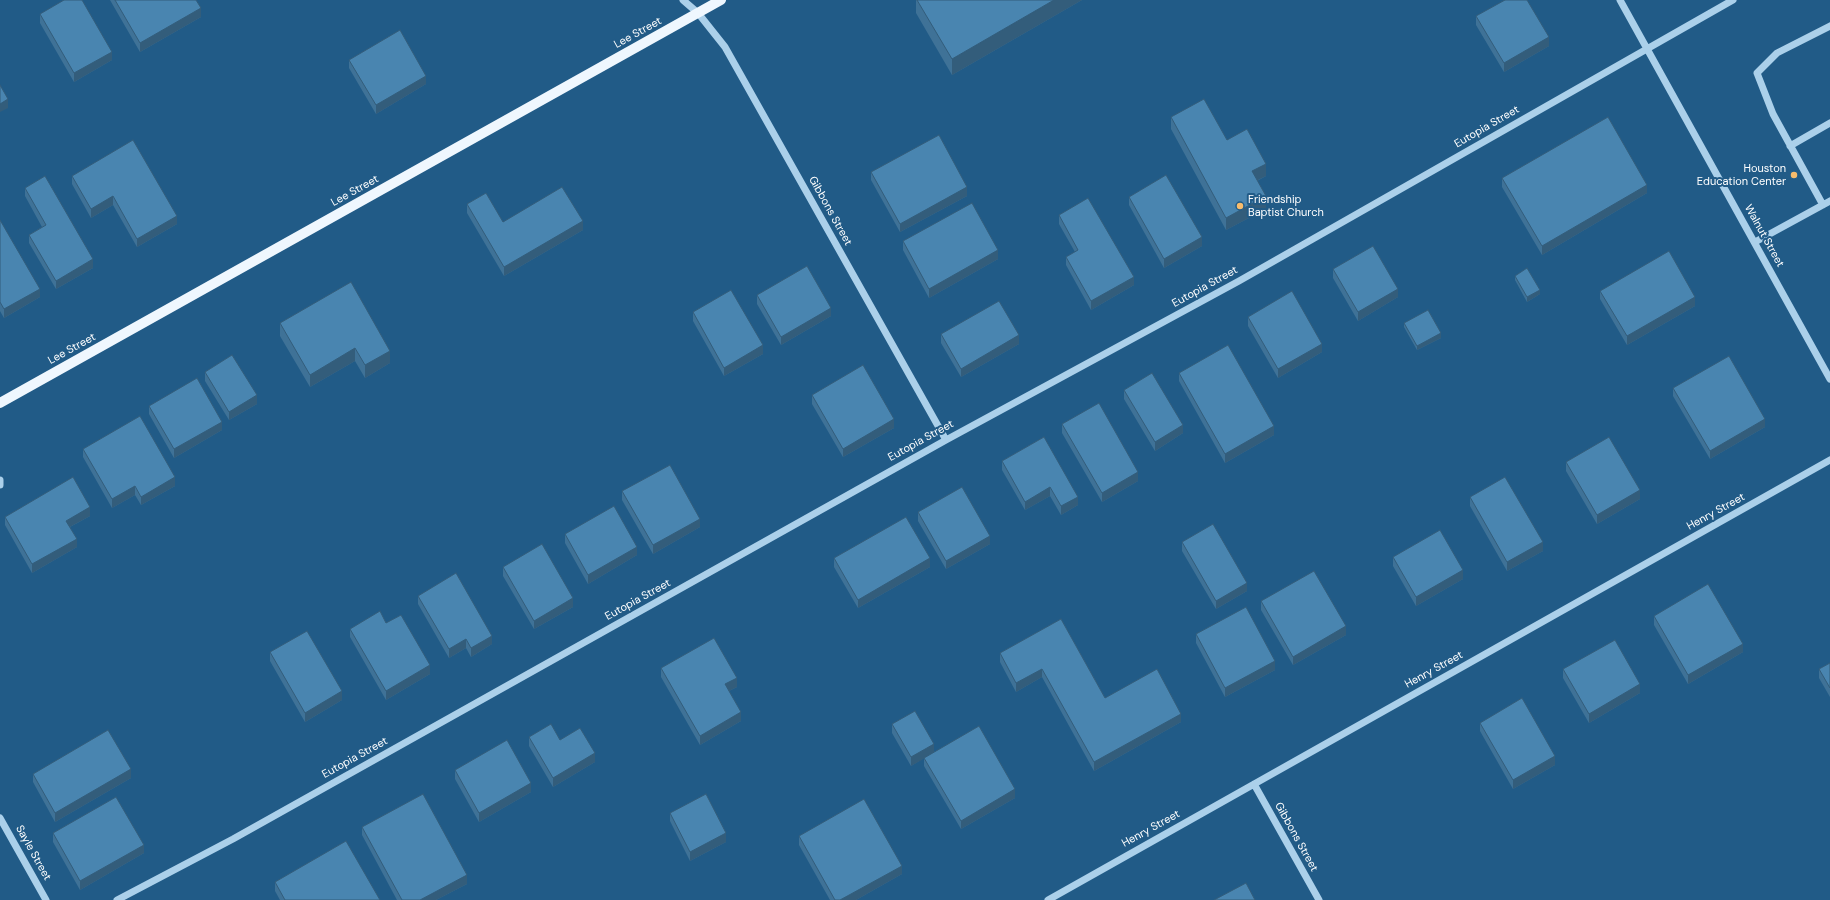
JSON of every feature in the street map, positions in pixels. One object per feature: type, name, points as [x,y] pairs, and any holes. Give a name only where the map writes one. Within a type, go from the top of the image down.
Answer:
[{"type":"main road","name":"Lee Street","points":[[0,403],[721,0]]},
{"type":"street","name":"Gibbons Street","points":[[684,0],[698,13],[725,47],[946,440]]},
{"type":"street","name":"Walnut Street","points":[[1620,0],[1830,379]]},
{"type":"street","name":"Eutopia Street","points":[[117,900],[233,839],[946,440],[1239,281],[1733,0]]},
{"type":"street","points":[[1823,205],[1773,114],[1757,73],[1777,54],[1830,26]]},
{"type":"street","points":[[1790,146],[1830,123]]},
{"type":"street","points":[[1755,242],[1830,201]]},
{"type":"street","name":"Henry Street","points":[[1048,900],[1830,460]]},
{"type":"street","points":[[0,480],[0,485]]},
{"type":"street","name":"Gibbons Street","points":[[1254,784],[1319,900]]},
{"type":"street","name":"Sayle Street","points":[[0,818],[46,900]]},
{"type":"building","points":[[64,0],[82,0],[112,52],[74,73],[40,14]]},
{"type":"building","points":[[115,0],[196,0],[201,8],[140,43]]},
{"type":"building","points":[[917,0],[1054,0],[952,59]]},
{"type":"building","points":[[1505,0],[1527,0],[1549,37],[1504,63],[1476,16]]},
{"type":"building","points":[[400,30],[426,76],[376,105],[349,60]]},
{"type":"building","points":[[0,85],[8,99],[0,104]]},
{"type":"building","points":[[1204,99],[1227,140],[1247,129],[1266,164],[1252,171],[1266,196],[1226,218],[1171,117]]},
{"type":"building","points":[[1608,117],[1647,185],[1542,246],[1502,178]]},
{"type":"building","points":[[939,135],[967,187],[900,224],[871,172]]},
{"type":"building","points":[[133,140],[177,216],[137,239],[113,196],[91,209],[72,176]]},
{"type":"building","points":[[1166,175],[1202,237],[1164,259],[1129,197]]},
{"type":"building","points":[[45,176],[93,259],[56,281],[29,235],[46,225],[25,188]]},
{"type":"building","points":[[562,187],[583,221],[504,267],[467,204],[486,193],[503,222]]},
{"type":"building","points":[[1088,198],[1134,277],[1091,301],[1066,257],[1078,250],[1059,215]]},
{"type":"building","points":[[972,203],[998,250],[929,289],[903,241]]},
{"type":"building","points":[[0,220],[40,289],[4,309],[0,302]]},
{"type":"building","points":[[1373,246],[1398,289],[1358,312],[1333,269]]},
{"type":"building","points":[[1669,251],[1695,297],[1627,336],[1600,291]]},
{"type":"building","points":[[807,266],[831,308],[781,337],[757,295]]},
{"type":"building","points":[[1527,268],[1540,290],[1527,297],[1515,276]]},
{"type":"building","points":[[351,282],[390,351],[365,365],[355,348],[310,375],[280,323]]},
{"type":"building","points":[[731,290],[763,345],[724,368],[693,312]]},
{"type":"building","points":[[1292,291],[1322,344],[1278,369],[1248,317]]},
{"type":"building","points":[[999,301],[1019,335],[961,369],[941,334]]},
{"type":"building","points":[[1428,310],[1441,333],[1417,346],[1404,323]]},
{"type":"building","points":[[1228,345],[1274,426],[1225,454],[1179,373]]},
{"type":"building","points":[[232,355],[257,395],[229,412],[205,372]]},
{"type":"building","points":[[1729,356],[1765,419],[1710,451],[1673,388]]},
{"type":"building","points":[[863,365],[894,419],[843,449],[812,395]]},
{"type":"building","points":[[1152,373],[1183,425],[1155,442],[1124,390]]},
{"type":"building","points":[[197,378],[222,422],[174,449],[149,406]]},
{"type":"building","points":[[1099,403],[1138,472],[1102,493],[1062,424]]},
{"type":"building","points":[[140,416],[175,477],[141,497],[135,486],[112,499],[83,449]]},
{"type":"building","points":[[1044,437],[1078,497],[1061,506],[1050,487],[1025,502],[1002,461]]},
{"type":"building","points":[[1609,437],[1640,490],[1597,515],[1566,462]]},
{"type":"building","points":[[670,465],[700,519],[653,545],[622,491]]},
{"type":"building","points":[[73,477],[90,507],[66,521],[77,539],[32,564],[5,517]]},
{"type":"building","points":[[1505,477],[1543,542],[1507,562],[1470,497]]},
{"type":"building","points":[[962,487],[990,536],[946,561],[918,512]]},
{"type":"building","points":[[614,506],[637,547],[588,575],[565,534]]},
{"type":"building","points":[[906,517],[930,558],[858,600],[834,558]]},
{"type":"building","points":[[1213,524],[1247,583],[1216,601],[1182,542]]},
{"type":"building","points":[[1440,530],[1463,570],[1416,597],[1393,557]]},
{"type":"building","points":[[542,544],[573,598],[534,621],[503,567]]},
{"type":"building","points":[[1314,571],[1346,626],[1293,657],[1261,601]]},
{"type":"building","points":[[456,573],[492,636],[471,648],[466,639],[449,649],[418,596]]},
{"type":"building","points":[[1708,584],[1743,644],[1688,675],[1654,616]]},
{"type":"building","points":[[1246,607],[1275,661],[1225,688],[1196,634]]},
{"type":"building","points":[[380,611],[386,623],[401,615],[430,665],[386,691],[350,629]]},
{"type":"building","points":[[1061,619],[1105,698],[1157,669],[1181,714],[1094,762],[1042,669],[1016,683],[1000,653]]},
{"type":"building","points":[[307,631],[342,691],[305,713],[270,652]]},
{"type":"building","points":[[714,638],[737,678],[725,684],[741,712],[700,736],[661,668]]},
{"type":"building","points":[[1615,640],[1640,684],[1589,714],[1563,669]]},
{"type":"building","points":[[1830,663],[1830,688],[1819,669]]},
{"type":"building","points":[[1522,698],[1555,756],[1513,780],[1480,723]]},
{"type":"building","points":[[915,711],[934,744],[911,757],[892,724]]},
{"type":"building","points":[[551,724],[560,740],[580,728],[595,753],[553,778],[529,737]]},
{"type":"building","points":[[979,726],[1015,789],[961,821],[924,758]]},
{"type":"building","points":[[108,730],[131,769],[55,813],[33,774]]},
{"type":"building","points":[[507,740],[531,783],[479,813],[455,770]]},
{"type":"building","points":[[423,794],[467,875],[420,900],[402,900],[362,827]]},
{"type":"building","points":[[706,794],[726,833],[690,852],[670,813]]},
{"type":"building","points":[[116,797],[144,845],[80,881],[53,833]]},
{"type":"building","points":[[864,799],[902,866],[840,900],[835,900],[799,836]]},
{"type":"building","points":[[346,841],[380,900],[285,900],[275,882]]},
{"type":"building","points":[[1246,883],[1255,900],[1214,900]]},
{"type":"place","name":"Houston Education Center","points":[[1794,175]]},
{"type":"place","name":"Friendship Baptist Church","points":[[1240,206]]}]
